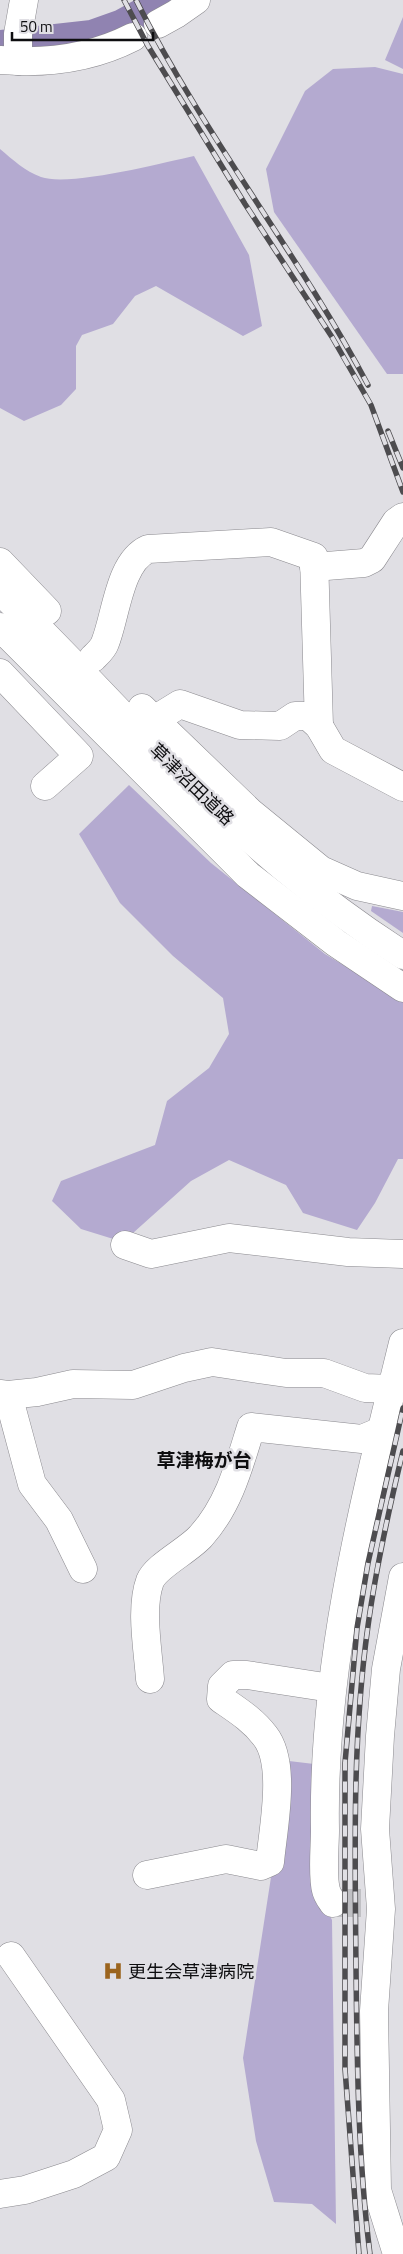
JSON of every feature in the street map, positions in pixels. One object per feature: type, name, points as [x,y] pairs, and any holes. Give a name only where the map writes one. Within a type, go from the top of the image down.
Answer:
[{"type":"street","points":[[24,0],[13,53],[96,53],[133,37]]},
{"type":"street","points":[[158,24],[196,0]]},
{"type":"street","points":[[314,567],[364,563],[372,559],[396,522],[403,517]]},
{"type":"street","points":[[94,658],[105,644],[112,614],[127,574],[139,553],[148,549],[271,542],[314,557],[319,726]]},
{"type":"street","points":[[0,562],[154,720],[250,812],[321,870],[357,886],[403,896]]},
{"type":"street","points":[[0,582],[32,620]]},
{"type":"street","name":"草津沼田道路","points":[[0,591],[32,620],[172,766],[267,855],[353,923],[403,955]]},
{"type":"street","name":"草津沼田道路","points":[[0,627],[248,874],[336,943],[403,988]]},
{"type":"street","points":[[0,673],[79,756],[45,786]]},
{"type":"street","points":[[154,720],[180,704],[240,724],[280,726],[294,716],[308,716],[319,726],[332,750],[403,787]]},
{"type":"street","points":[[125,1244],[151,1254],[229,1238],[348,1252],[403,1254]]},
{"type":"street","points":[[333,1904],[326,1891],[324,1810],[331,1688],[364,1502],[403,1342]]},
{"type":"street","points":[[83,1569],[59,1520],[32,1484],[3,1396],[37,1392],[73,1384],[133,1385],[184,1368],[212,1362],[286,1373],[324,1373],[365,1388],[392,1389]]},
{"type":"street","points":[[150,1679],[146,1601],[150,1579],[201,1536],[224,1505],[237,1473],[251,1427],[362,1439],[381,1431]]},
{"type":"street","points":[[396,2254],[376,2190],[374,2011],[381,1909],[375,1843],[380,1736],[386,1668],[403,1577]]},
{"type":"street","points":[[147,1875],[226,1859],[261,1866],[270,1862],[278,1768],[267,1738],[246,1715],[221,1699],[222,1686],[233,1675],[247,1675],[331,1688]]},
{"type":"street","points":[[367,1903],[369,1873],[375,1843]]},
{"type":"street","points":[[0,2194],[26,2190],[74,2174],[106,2157],[118,2130],[110,2100],[11,1956]]},
{"type":"shaded area","points":[[403,17],[403,69],[385,60]]},
{"type":"shaded area","points":[[375,67],[403,74],[403,374],[387,374],[274,212],[266,169],[305,91],[333,69]]},
{"type":"shaded area","points":[[0,149],[30,172],[41,177],[54,179],[93,177],[194,156],[249,255],[262,326],[243,336],[156,286],[135,296],[113,324],[82,335],[76,346],[76,389],[61,405],[24,421],[0,408]]},
{"type":"shaded area","points":[[129,785],[211,863],[325,954],[403,1001],[403,1159],[398,1159],[375,1203],[357,1230],[303,1213],[286,1185],[229,1160],[191,1181],[123,1242],[81,1229],[52,1201],[61,1181],[155,1145],[167,1101],[209,1068],[229,1034],[223,998],[173,956],[120,903],[79,834]]},
{"type":"shaded area","points":[[372,906],[403,912],[403,933],[371,911]]},
{"type":"shaded area","points":[[289,1761],[314,1764],[317,1890],[332,1920],[336,2224],[312,2204],[274,2202],[256,2141],[243,2058]]},
{"type":"waterway","points":[[0,47],[92,37],[123,26],[170,0]]},
{"type":"tunnel","points":[[333,1903],[367,1903]]},
{"type":"railway","points":[[124,0],[148,46],[245,204],[332,337],[371,405],[403,492]]},
{"type":"railway","points":[[136,0],[162,50],[220,146],[312,288],[368,385]]},
{"type":"railway","points":[[388,431],[403,468]]},
{"type":"railway","points":[[359,2254],[345,2069],[345,1763],[357,1628],[368,1563],[403,1408]]},
{"type":"railway","points":[[370,2254],[363,2182],[356,2003],[357,1754],[363,1668],[371,1604],[383,1538],[403,1451]]},
{"type":"place","name":"更生会草津病院","points":[[113,1971]]},
{"type":"district","name":"草津梅が台","points":[[204,1459]]}]
